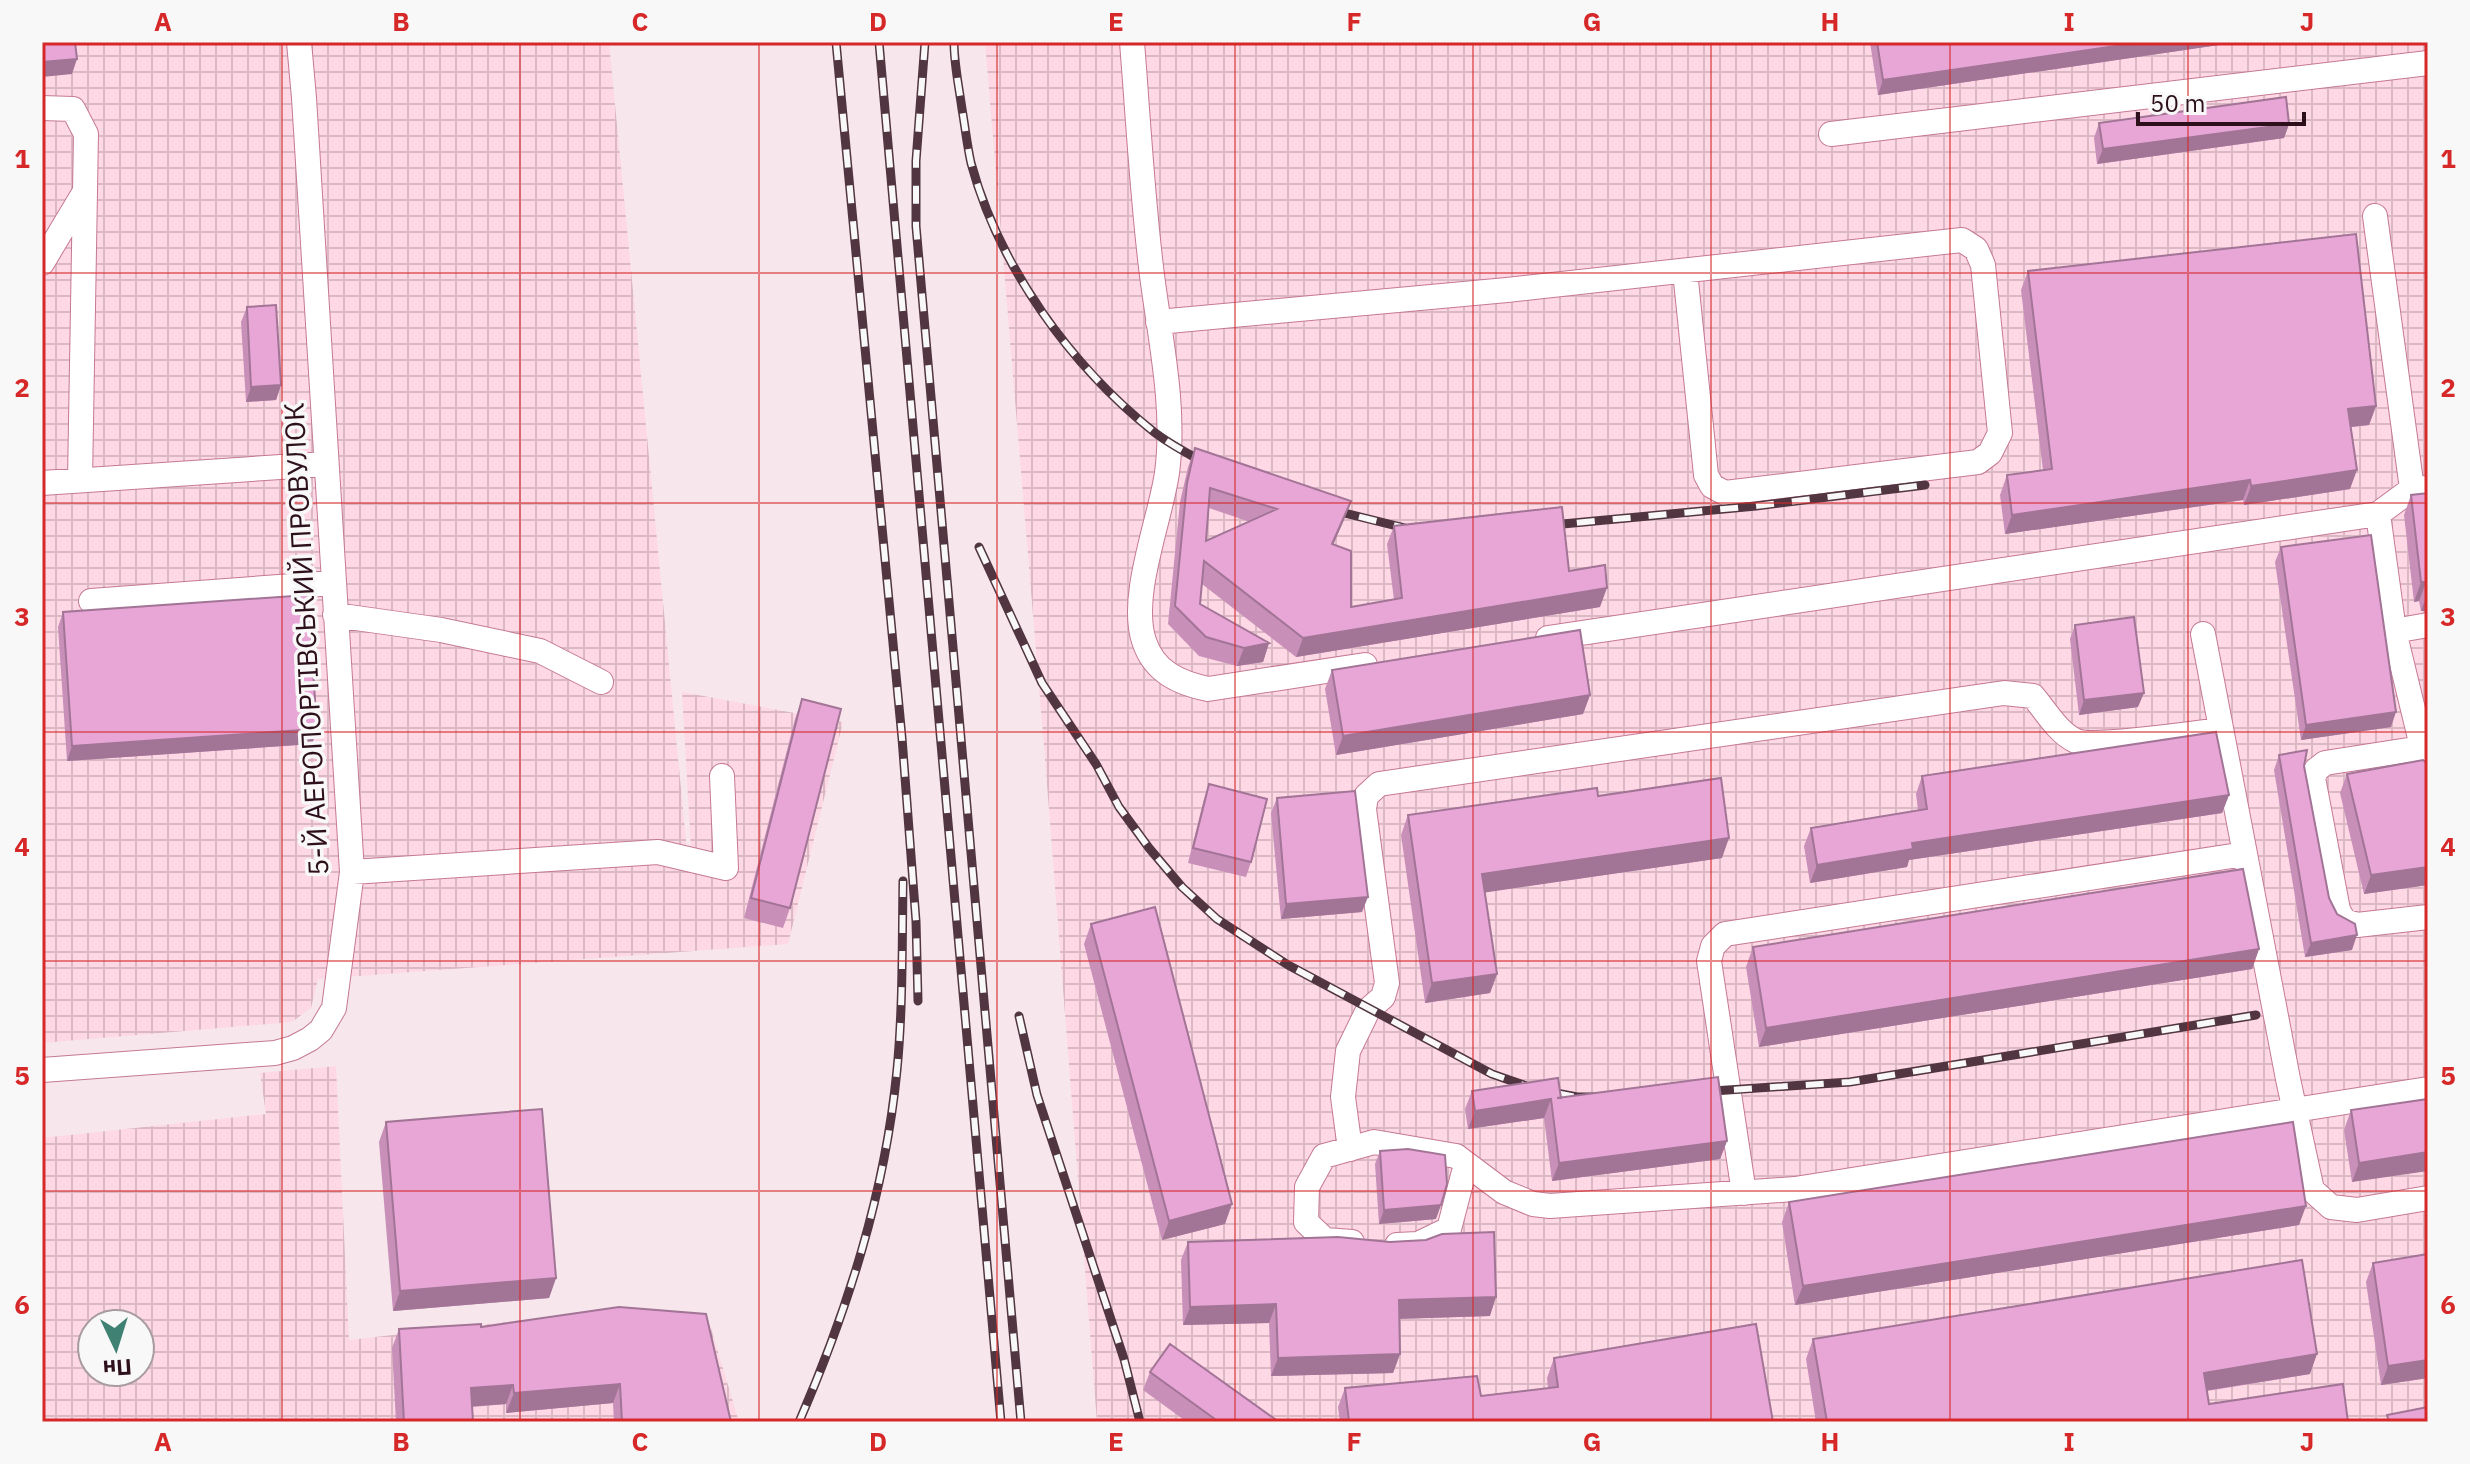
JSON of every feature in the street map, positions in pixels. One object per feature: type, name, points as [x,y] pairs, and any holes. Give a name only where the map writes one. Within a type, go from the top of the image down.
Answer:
[{"type":"lane","name":"5-Й АЕРОПОРТІВСЬКИЙ ПРОВУЛОК","points":[[42,1070],[275,1053],[310,1039],[321,1030],[334,1008],[352,872],[299,42]]},
{"type":"lane","points":[[1132,42],[1158,322],[1170,413],[1167,473],[1139,602],[1143,641],[1159,668],[1185,684],[1208,689],[1396,661]]},
{"type":"lane","points":[[1831,134],[2420,57]]},
{"type":"lane","points":[[42,108],[73,109],[86,134],[80,480]]},
{"type":"lane","points":[[42,263],[85,192]]},
{"type":"lane","points":[[1521,642],[2378,514],[2420,488],[2375,216]]},
{"type":"lane","points":[[1158,322],[1507,290],[1962,240],[1976,249],[1983,265],[2000,433],[1990,453],[1978,462],[1725,493],[1712,486],[1706,475],[1685,271]]},
{"type":"lane","points":[[42,483],[326,464]]},
{"type":"lane","points":[[2378,514],[2394,631],[2425,759],[2325,763],[2316,770],[2313,778],[2338,910],[2344,921],[2357,925],[2428,917]]},
{"type":"lane","points":[[91,601],[333,583]]},
{"type":"lane","points":[[335,615],[441,630],[540,651],[601,682]]},
{"type":"lane","points":[[2394,631],[2428,625]]},
{"type":"lane","points":[[2203,634],[2312,1190],[2331,1207],[2357,1210],[2428,1198]]},
{"type":"lane","points":[[1350,1149],[1343,1097],[1348,1051],[1368,1010],[1383,997],[1387,983],[1364,809],[1366,796],[1379,784],[2004,693],[2033,696],[2061,729],[2078,742],[2125,741],[2220,730]]},
{"type":"lane","points":[[352,872],[658,852],[726,868],[722,776]]},
{"type":"lane","points":[[1744,1193],[1709,961],[1713,946],[1725,934],[2245,854]]},
{"type":"lane","points":[[1466,1164],[1449,1229],[1418,1244],[1382,1246],[1325,1240],[1306,1222],[1307,1187],[1324,1156],[1374,1142],[1456,1156],[1504,1192],[1541,1205],[1811,1187],[2428,1089]]},
{"type":"shaded area","points":[[42,42],[609,42],[687,851],[691,849],[682,692],[843,722],[788,944],[318,979],[311,1008],[292,1022],[42,1043]]},
{"type":"shaded area","points":[[985,42],[2428,42],[2428,1422],[1097,1422]]},
{"type":"shaded area","points":[[336,1066],[349,1340],[611,1310],[710,1325],[739,1422],[42,1422],[42,1138],[266,1114],[260,1073]]},
{"type":"building","points":[[42,42],[75,42],[77,59],[42,62]]},
{"type":"building","points":[[1877,42],[2143,42],[1883,80]]},
{"type":"building","points":[[2286,97],[2289,124],[2103,149],[2099,123]]},
{"type":"building","points":[[2356,234],[2376,406],[2348,409],[2357,470],[2251,486],[2250,480],[2012,515],[2007,475],[2052,469],[2028,271]]},
{"type":"building","points":[[276,305],[281,385],[251,387],[247,307]]},
{"type":"building","points":[[1195,448],[1351,501],[1332,544],[1351,551],[1351,607],[1402,598],[1394,526],[1562,507],[1569,571],[1605,565],[1607,588],[1303,638],[1204,561],[1200,604],[1269,643],[1244,648],[1206,637],[1175,606],[1187,483]],"holes":[[[1210,488],[1277,509],[1206,541]]]},
{"type":"building","points":[[2428,493],[2428,592],[2426,582],[2421,582],[2411,495]]},
{"type":"building","points":[[2371,535],[2396,712],[2306,725],[2281,547]]},
{"type":"building","points":[[308,595],[317,729],[72,746],[63,612]]},
{"type":"building","points":[[2134,617],[2144,693],[2084,700],[2075,625]]},
{"type":"building","points":[[1580,630],[1590,695],[1343,736],[1332,670]]},
{"type":"building","points":[[802,699],[841,709],[790,908],[751,898]]},
{"type":"building","points":[[2216,732],[2229,795],[1912,843],[1913,849],[1817,865],[1811,828],[1927,809],[1922,776]]},
{"type":"building","points":[[2307,750],[2304,766],[2329,898],[2337,914],[2355,924],[2357,935],[2311,943],[2279,755]]},
{"type":"building","points":[[2423,760],[2428,764],[2428,867],[2371,875],[2347,774]]},
{"type":"building","points":[[1721,778],[1729,838],[1482,874],[1497,974],[1432,983],[1408,815],[1597,788],[1598,796]]},
{"type":"building","points":[[1209,784],[1267,799],[1251,862],[1193,848]]},
{"type":"building","points":[[1355,791],[1368,897],[1286,904],[1277,798]]},
{"type":"building","points":[[2243,869],[2259,949],[1766,1028],[1753,947]]},
{"type":"building","points":[[1155,907],[1232,1204],[1169,1221],[1091,924]]},
{"type":"building","points":[[1718,1077],[1727,1141],[1559,1163],[1551,1099],[1475,1111],[1472,1091],[1558,1078],[1561,1097]]},
{"type":"building","points":[[2428,1099],[2428,1152],[2359,1163],[2351,1110]]},
{"type":"building","points":[[542,1109],[556,1278],[400,1291],[386,1122]]},
{"type":"building","points":[[2293,1122],[2306,1206],[1803,1286],[1789,1202]]},
{"type":"building","points":[[1408,1149],[1445,1155],[1447,1184],[1441,1205],[1384,1210],[1380,1151]]},
{"type":"building","points":[[1494,1232],[1496,1297],[1399,1300],[1400,1354],[1278,1358],[1276,1304],[1190,1307],[1188,1242],[1338,1237],[1390,1242],[1426,1240],[1442,1234]]},
{"type":"building","points":[[2428,1254],[2428,1360],[2388,1366],[2373,1263]]},
{"type":"building","points":[[2302,1260],[2317,1354],[2204,1373],[2209,1404],[2343,1384],[2348,1422],[1827,1422],[1813,1339]]},
{"type":"building","points":[[619,1307],[706,1314],[731,1422],[622,1422],[620,1384],[514,1393],[513,1385],[471,1388],[473,1422],[404,1422],[399,1329],[481,1324],[481,1327]]},
{"type":"building","points":[[1756,1324],[1773,1422],[1349,1421],[1345,1388],[1477,1376],[1481,1396],[1558,1387],[1554,1358]]},
{"type":"building","points":[[1170,1344],[1279,1422],[1219,1422],[1150,1372]]},
{"type":"building","points":[[2428,1407],[2428,1422],[2389,1422],[2387,1415]]},
{"type":"railway","points":[[836,42],[902,738],[916,921],[918,1001]]},
{"type":"railway","points":[[879,42],[1001,1422]]},
{"type":"railway","points":[[925,42],[916,161],[916,226],[1021,1422]]},
{"type":"railway","points":[[954,42],[971,163],[983,202],[1019,276],[1067,345],[1123,406],[1161,437],[1212,467]]},
{"type":"railway","points":[[1541,526],[1756,506],[1925,485]]},
{"type":"railway","points":[[1324,508],[1417,531]]},
{"type":"railway","points":[[979,547],[1042,683],[1096,764],[1119,807],[1182,887],[1217,919],[1288,965],[1492,1074],[1535,1089],[1594,1097]]},
{"type":"railway","points":[[799,1422],[848,1293],[884,1161],[899,1047],[903,881]]},
{"type":"railway","points":[[1698,1092],[1850,1082],[2256,1015]]},
{"type":"railway","points":[[1019,1016],[1037,1095],[1124,1359],[1140,1422]]}]
